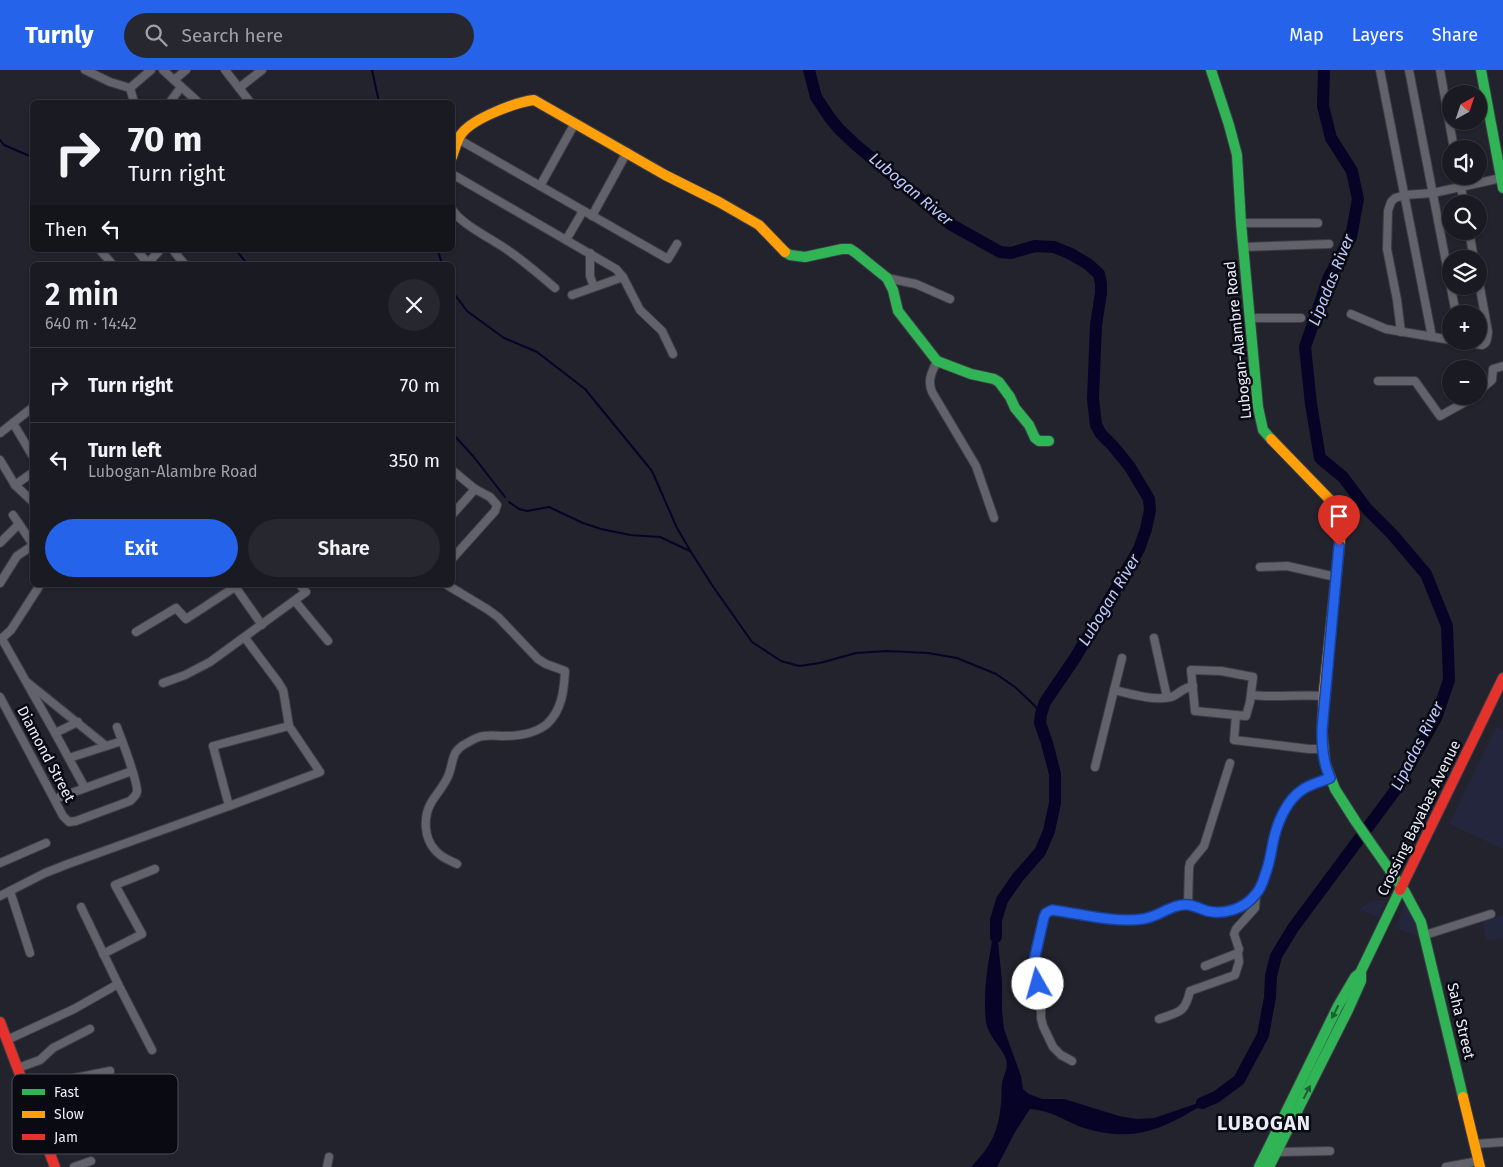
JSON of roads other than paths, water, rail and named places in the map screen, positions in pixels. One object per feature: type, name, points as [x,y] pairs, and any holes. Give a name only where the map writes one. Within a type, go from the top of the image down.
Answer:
[{"type":"street","points":[[85,70],[110,82],[130,88]]},
{"type":"street","points":[[130,88],[151,70]]},
{"type":"street","points":[[163,70],[196,100]]},
{"type":"street","points":[[174,80],[186,70]]},
{"type":"street","points":[[225,70],[248,100]]},
{"type":"street","points":[[239,88],[262,70]]},
{"type":"street","name":"Lubogan-Alambre Road","points":[[1211,70],[1237,156],[1241,222],[1258,407],[1263,430],[1277,447],[1333,503],[1338,511],[1340,521],[1341,530],[1324,696],[1322,749],[1326,768],[1353,816],[1402,886]]},
{"type":"street","points":[[1380,70],[1432,337]]},
{"type":"street","points":[[1409,70],[1454,305]]},
{"type":"street","points":[[1440,70],[1452,140]]},
{"type":"street","points":[[1401,332],[1387,249],[1388,211],[1391,202],[1395,198],[1405,195],[1502,183],[1481,70]]},
{"type":"street","points":[[171,100],[181,87]]},
{"type":"street","points":[[130,88],[133,100]]},
{"type":"street","points":[[455,148],[462,132],[471,125],[503,108],[525,100],[534,100],[673,179],[759,225],[790,255],[805,257],[835,250],[850,249],[887,278],[893,290],[898,311],[937,361],[999,382],[1010,396],[1015,408],[1029,425],[1035,438],[1039,441],[1049,441]]},
{"type":"street","points":[[540,186],[575,123]]},
{"type":"street","points":[[458,139],[668,259],[677,244]]},
{"type":"street","points":[[592,216],[627,152]]},
{"type":"street","points":[[455,176],[616,269],[623,277],[640,310],[658,326],[673,354]]},
{"type":"street","points":[[1461,185],[1463,195]]},
{"type":"street","points":[[566,240],[584,211]]},
{"type":"street","points":[[455,213],[463,222],[510,252],[555,288]]},
{"type":"street","points":[[1241,222],[1318,223]]},
{"type":"street","points":[[1244,248],[1329,244]]},
{"type":"street","points":[[102,252],[110,262]]},
{"type":"street","points":[[139,252],[146,262]]},
{"type":"street","points":[[150,262],[158,252]]},
{"type":"street","points":[[175,252],[183,262]]},
{"type":"street","points":[[590,253],[590,276],[594,287]]},
{"type":"street","points":[[572,295],[623,277]]},
{"type":"street","points":[[887,278],[916,284],[950,299]]},
{"type":"street","points":[[1351,314],[1386,329],[1442,339]]},
{"type":"street","points":[[1250,318],[1301,318]]},
{"type":"street","points":[[1487,326],[1487,339]]},
{"type":"street","points":[[937,361],[930,375],[929,385],[956,435],[976,466],[994,518]]},
{"type":"street","points":[[1487,384],[1492,380],[1493,368],[1503,366]]},
{"type":"street","points":[[1378,381],[1415,381],[1440,416],[1460,405]]},
{"type":"street","points":[[0,433],[30,410]]},
{"type":"street","points":[[13,423],[30,452]]},
{"type":"street","points":[[0,460],[15,485],[30,499]]},
{"type":"street","points":[[15,485],[30,474]]},
{"type":"street","points":[[455,474],[498,505],[455,556]]},
{"type":"street","points":[[455,512],[475,489]]},
{"type":"street","points":[[13,515],[30,542]]},
{"type":"street","points":[[0,543],[19,524]]},
{"type":"street","points":[[0,583],[18,556],[30,547]]},
{"type":"street","points":[[1260,567],[1287,566],[1336,577]]},
{"type":"street","points":[[39,587],[11,630],[1,640],[55,733],[84,788]]},
{"type":"street","points":[[136,632],[176,608],[186,619],[234,587]]},
{"type":"street","points":[[236,587],[262,625]]},
{"type":"street","points":[[163,683],[198,669],[245,638],[306,592],[302,587]]},
{"type":"street","points":[[449,587],[498,617],[538,659],[565,671],[561,702],[554,716],[546,724],[536,730],[521,734],[478,737],[464,744],[454,755],[449,774],[430,805],[426,817],[426,829],[435,850],[445,859],[457,864]]},
{"type":"street","points":[[295,601],[328,641]]},
{"type":"street","points":[[0,896],[44,873],[320,772],[289,726],[284,696],[278,682],[245,638]]},
{"type":"street","points":[[1154,638],[1167,697]]},
{"type":"street","points":[[1095,767],[1122,658]]},
{"type":"street","points":[[1191,670],[1235,673],[1253,677],[1252,694],[1246,716],[1195,711],[1192,686],[1191,670]]},
{"type":"street","name":"Crossing Bayabas Avenue","points":[[1259,1167],[1338,1006],[1355,977],[1361,972],[1503,678]]},
{"type":"street","points":[[25,681],[106,746]]},
{"type":"street","points":[[1114,690],[1140,695],[1167,697],[1176,695],[1192,686]]},
{"type":"street","points":[[1252,694],[1273,697],[1298,695],[1324,696]]},
{"type":"street","name":"Diamond Street","points":[[0,697],[65,819],[69,822],[133,799],[137,793],[137,788],[132,771]]},
{"type":"street","points":[[1236,715],[1234,740],[1322,749]]},
{"type":"street","points":[[55,733],[78,722]]},
{"type":"street","points":[[229,806],[213,746],[289,726]]},
{"type":"street","points":[[55,799],[132,771],[116,727]]},
{"type":"street","points":[[69,758],[122,741]]},
{"type":"street","points":[[1188,905],[1190,863],[1204,846],[1230,763]]},
{"type":"street","points":[[1158,1019],[1180,1012],[1187,1002],[1190,991],[1235,975],[1239,962],[1239,949],[1234,932],[1255,908],[1256,895],[1268,868],[1274,836],[1279,823],[1289,803],[1303,790],[1330,778]]},
{"type":"street","points":[[0,863],[46,843]]},
{"type":"street","points":[[103,954],[142,934],[114,885],[155,869]]},
{"type":"street","name":"Saha Street","points":[[1402,886],[1416,909],[1425,936],[1479,1164]]},
{"type":"street","points":[[10,890],[30,954]]},
{"type":"street","points":[[1072,1061],[1057,1052],[1053,1047],[1041,1018],[1038,984],[1034,967],[1046,913],[1052,910],[1117,920],[1133,920],[1156,916],[1174,907],[1188,905],[1222,912],[1244,904],[1256,895]]},
{"type":"street","points":[[81,907],[152,1050]]},
{"type":"street","points":[[1425,936],[1492,914]]},
{"type":"street","points":[[1204,966],[1238,953]]},
{"type":"street","name":"Crossing Bayabas Avenue","points":[[1269,1167],[1348,1010],[1361,981],[1361,972]]},
{"type":"street","points":[[7,1040],[74,1009],[118,984]]},
{"type":"street","points":[[0,1022],[20,1074]]},
{"type":"street","points":[[18,1068],[40,1060],[53,1048],[90,1028]]},
{"type":"street","points":[[95,1074],[110,1071]]},
{"type":"street","points":[[1475,1144],[1503,1142]]},
{"type":"street","points":[[1277,1152],[1330,1151]]},
{"type":"street","points":[[50,1154],[55,1167]]},
{"type":"street","points":[[327,1167],[329,1157]]},
{"type":"street","points":[[74,1167],[91,1161]]},
{"type":"street","points":[[1446,1167],[1479,1164]]},
{"type":"waterway","points":[[372,70],[379,100]]},
{"type":"waterway","name":"Lubogan River","points":[[809,70],[816,97],[839,129],[950,224],[1000,252],[1011,253],[1035,246],[1054,247],[1088,264],[1099,274],[1101,293],[1096,325],[1093,399],[1096,425],[1101,434],[1130,467],[1149,499],[1150,510],[1139,549],[1075,658],[1045,702],[1040,723],[1055,774],[1055,803],[1049,831],[1040,852],[1018,877],[1002,900],[996,920],[996,937]]},
{"type":"waterway","name":"Lipadas River","points":[[1202,1103],[1216,1097],[1239,1080],[1263,1035],[1270,997],[1271,976],[1276,956],[1293,928],[1394,792],[1436,718],[1449,680],[1447,626],[1426,574],[1392,534],[1367,509],[1343,477],[1320,458],[1311,404],[1305,347],[1329,277],[1351,237],[1358,199],[1352,171],[1331,138],[1323,106],[1324,70]]},
{"type":"waterway","points":[[0,140],[4,145],[30,156]]},
{"type":"waterway","points":[[238,252],[246,262]]},
{"type":"waterway","points":[[439,252],[441,262]]},
{"type":"waterway","points":[[455,295],[467,311],[504,338],[537,352],[585,389],[652,471],[677,528],[691,552],[752,642],[781,661],[799,666],[820,663],[856,653],[887,651],[928,653],[957,658],[996,674],[1015,687],[1041,714]]},
{"type":"waterway","points":[[455,436],[505,497]]},
{"type":"waterway","points":[[509,502],[519,509],[527,511],[549,507],[601,529],[630,535],[660,537],[690,551]]},
{"type":"district","name":"LUBOGAN","points":[[1264,1123]]}]
